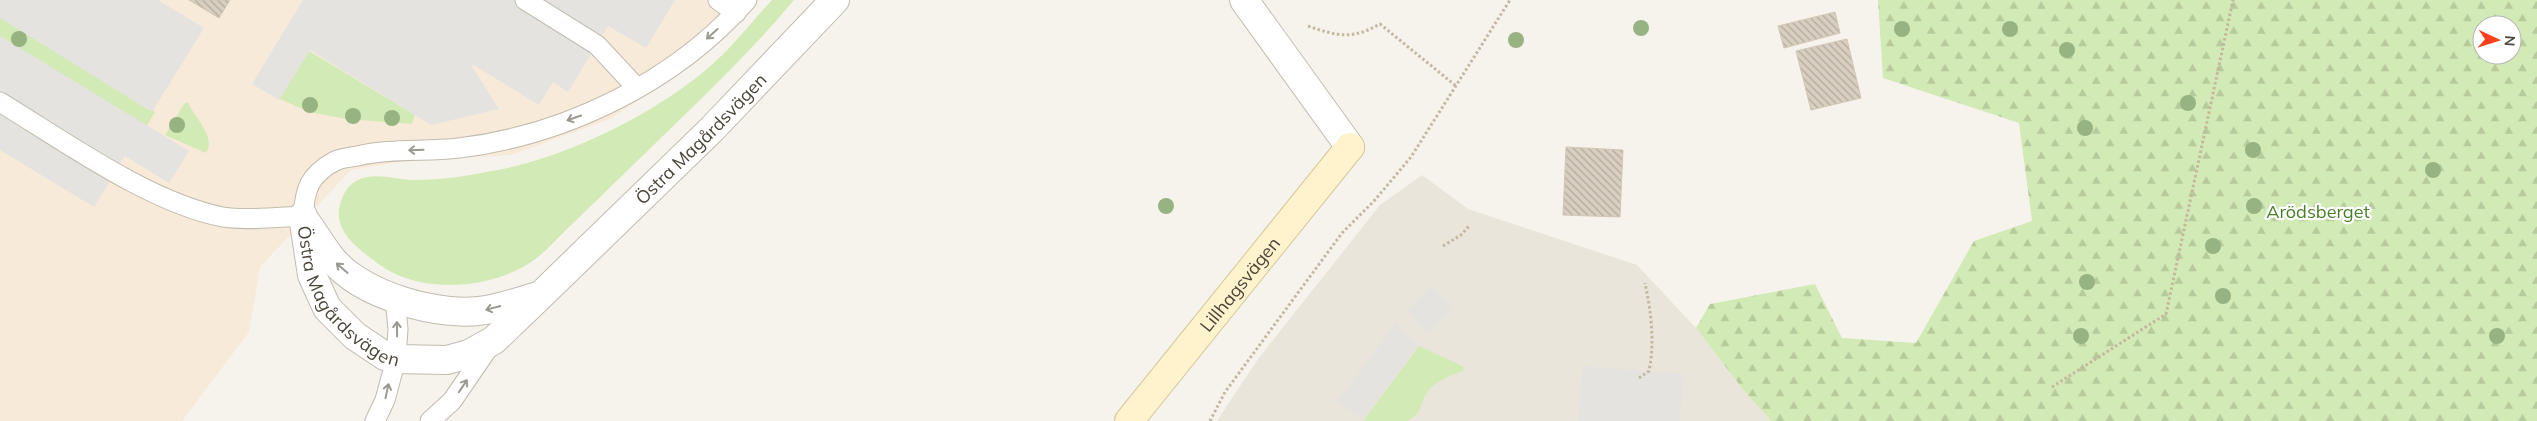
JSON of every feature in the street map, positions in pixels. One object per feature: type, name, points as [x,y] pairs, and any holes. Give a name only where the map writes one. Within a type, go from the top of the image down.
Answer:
[{"type":"main road","name":"Lillhagsvägen","points":[[1130,421],[1350,147]]},
{"type":"street","name":"Östra Magårdsvägen","points":[[303,216],[312,275],[327,308],[355,336],[385,356],[396,359],[447,360],[469,354],[494,340],[540,296],[712,129],[836,0]]},
{"type":"street","points":[[1244,0],[1350,147]]},
{"type":"street","name":"Östra Magårdsvägen","points":[[303,216],[333,260],[355,280],[395,299],[435,309],[485,311],[540,296]]},
{"type":"lane","points":[[525,0],[597,45],[637,88]]},
{"type":"lane","points":[[718,0],[741,6]]},
{"type":"lane","points":[[0,102],[115,172],[184,207],[224,218],[303,216],[305,193],[315,174],[336,160],[379,151],[458,148],[516,138],[588,113],[637,88],[695,50],[741,6]]},
{"type":"lane","points":[[375,421],[385,400],[396,359],[398,329],[395,299]]},
{"type":"lane","points":[[430,421],[452,401],[494,340]]},
{"type":"path","points":[[1210,421],[1225,392],[1342,233],[1374,201],[1411,157],[1510,0]]},
{"type":"path","points":[[2052,387],[2166,314],[2233,0]]},
{"type":"path","points":[[1300,22],[1322,31],[1354,36],[1380,24],[1456,86]]},
{"type":"path","points":[[1443,246],[1462,235],[1470,225]]},
{"type":"path","points":[[1639,378],[1649,371],[1652,356],[1649,303],[1645,283]]},
{"type":"shaded area","points":[[0,0],[756,0],[697,62],[610,119],[511,155],[397,162],[351,170],[260,267],[249,332],[182,421],[0,421]]},
{"type":"shaded area","points":[[0,0],[158,0],[204,28],[152,112],[0,18]]},
{"type":"shaded area","points":[[303,0],[675,0],[646,48],[608,26],[568,92],[553,82],[539,105],[470,63],[499,109],[431,125],[310,50],[279,100],[252,84]]},
{"type":"shaded area","points":[[0,36],[189,151],[169,183],[125,156],[94,207],[0,150]]},
{"type":"shaded area","points":[[1422,175],[1468,209],[1637,265],[1696,328],[1745,392],[1771,421],[1217,421],[1258,359],[1380,205]]},
{"type":"shaded area","points":[[1432,286],[1454,308],[1428,334],[1406,311]]},
{"type":"shaded area","points":[[1396,323],[1418,345],[1363,419],[1337,402]]},
{"type":"shaded area","points":[[1583,366],[1684,374],[1680,421],[1578,421]]},
{"type":"green space","points":[[772,0],[794,0],[735,65],[546,250],[518,270],[479,282],[457,285],[416,281],[397,275],[380,265],[346,235],[339,219],[339,210],[345,192],[355,181],[373,176],[415,180],[464,176],[522,164],[588,141],[653,108],[682,88],[709,67],[731,46]]},
{"type":"green space","name":"Arödsberget","points":[[1878,0],[2537,0],[2537,421],[1771,421],[1745,392],[1696,328],[1710,304],[1815,284],[1842,338],[1916,343],[1974,241],[2032,221],[2019,123],[1883,78]]},
{"type":"green space","points":[[0,17],[155,112],[145,129],[0,39]]},
{"type":"green space","points":[[309,51],[415,115],[412,124],[346,119],[309,112],[278,98]]},
{"type":"green space","points":[[188,102],[207,134],[209,147],[206,153],[165,135],[184,104]]},
{"type":"green space","points":[[1419,346],[1462,366],[1464,370],[1434,385],[1427,393],[1418,412],[1412,419],[1407,421],[1363,421]]},
{"type":"building","points":[[189,0],[230,0],[219,18]]},
{"type":"building","points":[[1835,12],[1840,33],[1784,48],[1778,26]]},
{"type":"building","points":[[1847,39],[1861,98],[1811,110],[1796,51]]},
{"type":"building","points":[[1566,147],[1623,150],[1620,217],[1563,215]]}]
